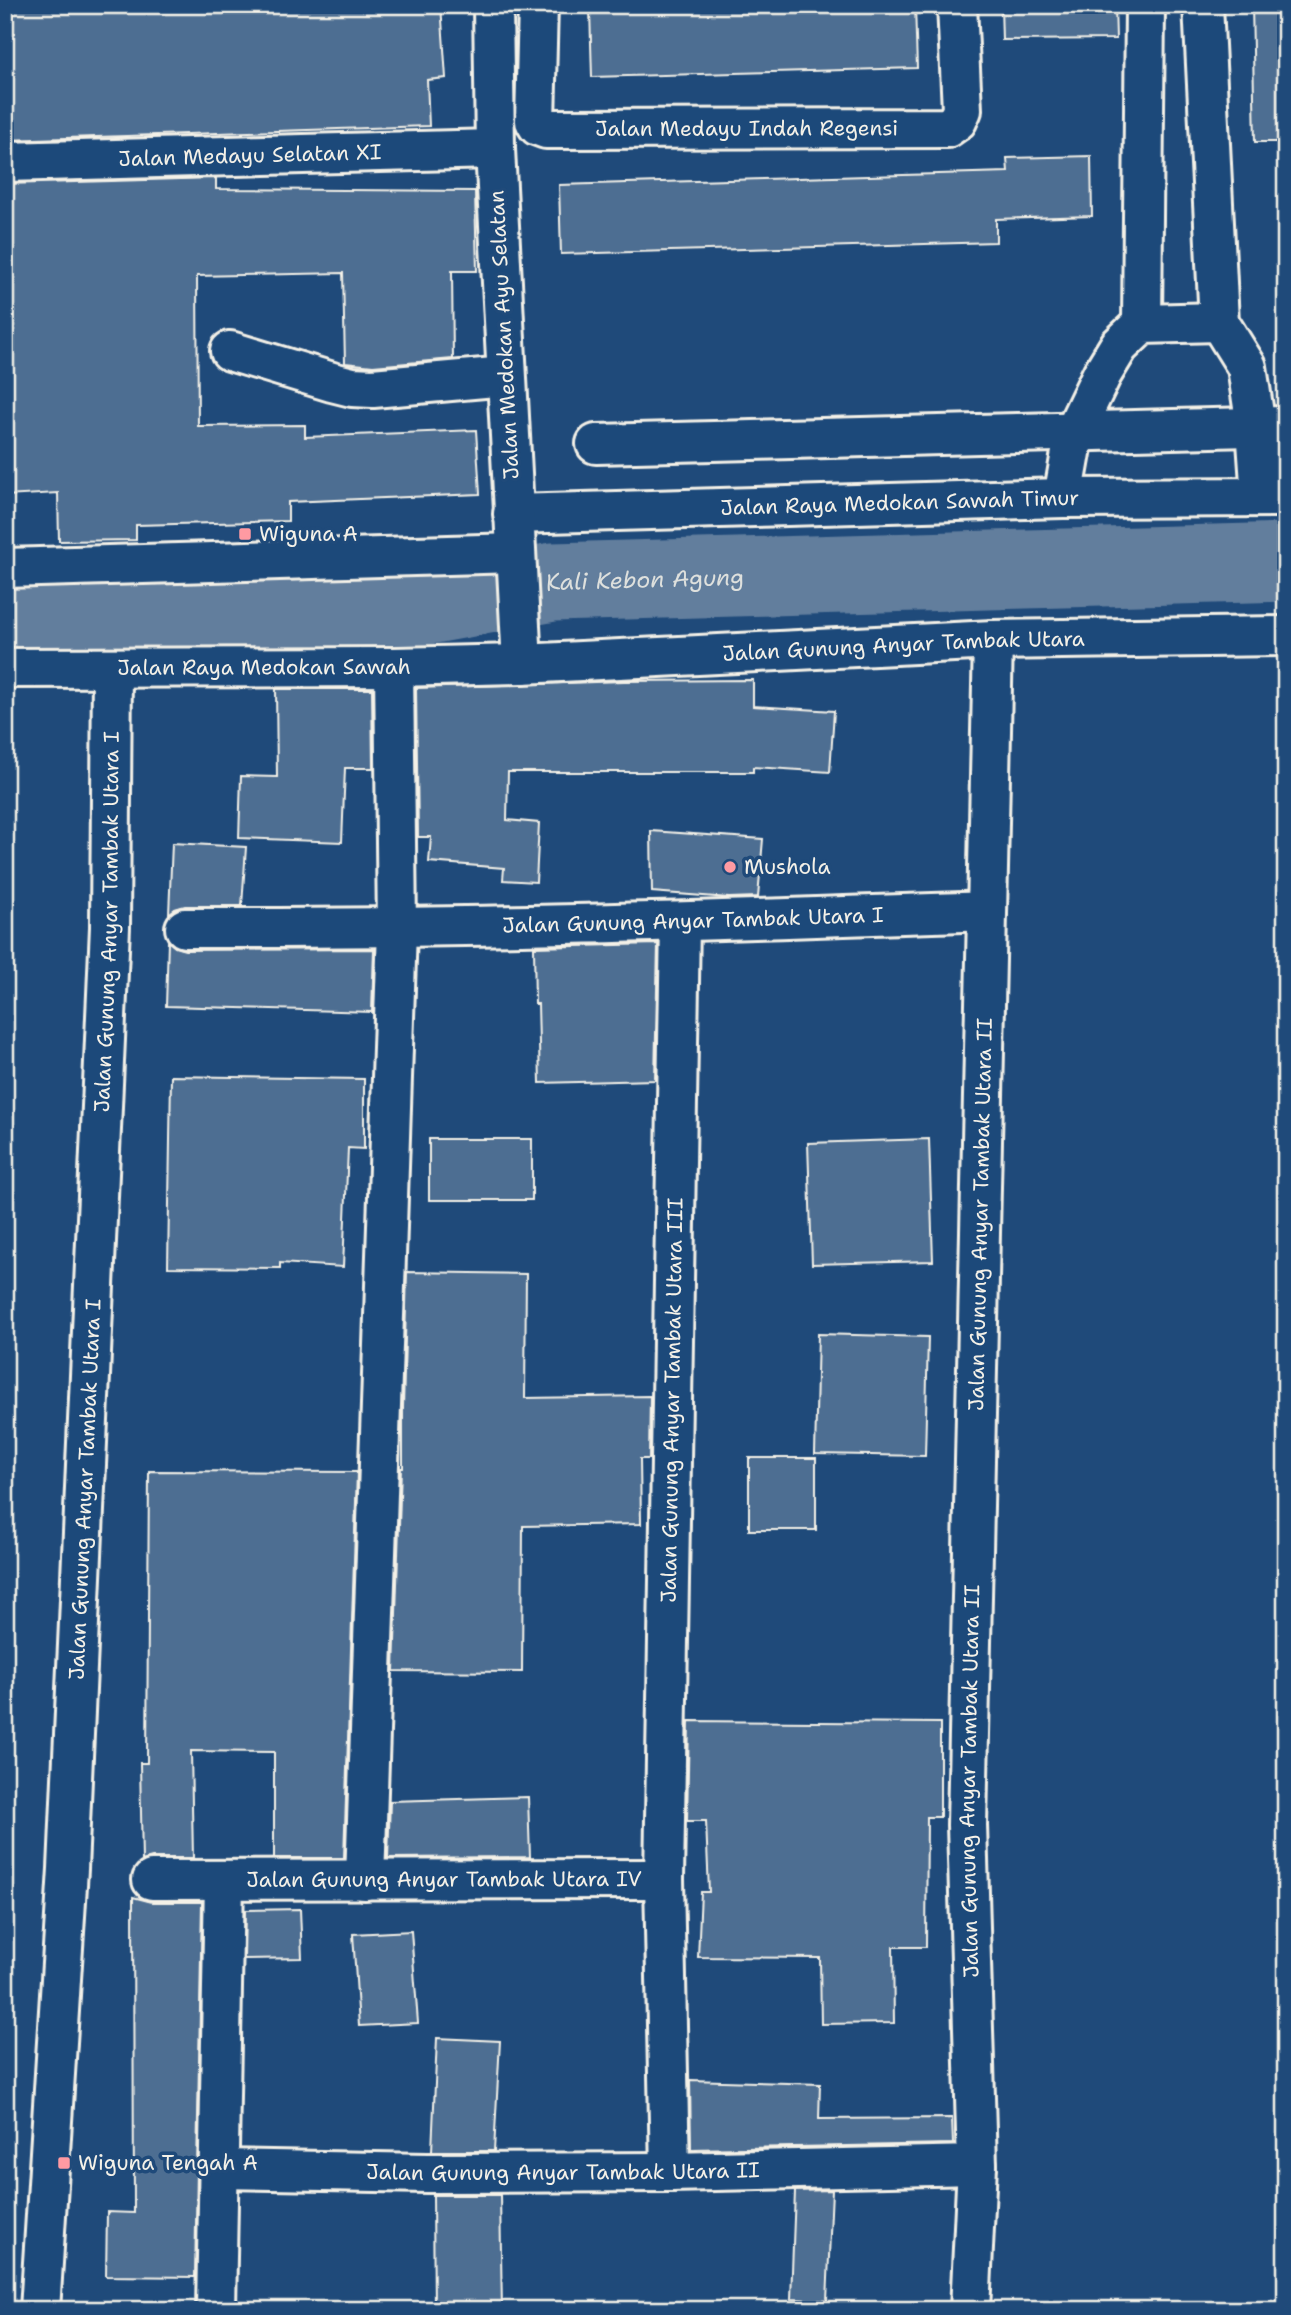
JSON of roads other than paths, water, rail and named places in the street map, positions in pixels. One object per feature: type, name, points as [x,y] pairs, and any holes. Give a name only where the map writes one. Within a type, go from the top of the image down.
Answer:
[{"type":"street","name":"Jalan Medokan Ayu Selatan","points":[[493,5],[495,149],[521,655]]},
{"type":"street","name":"Jalan Medayu Indah Regensi","points":[[538,5],[535,121],[538,126],[546,129],[573,129],[947,128],[957,121],[962,110],[957,5]]},
{"type":"street","points":[[1142,324],[1145,5]]},
{"type":"street","points":[[1203,5],[1219,322],[1247,367],[1271,426],[1273,497]]},
{"type":"street","name":"Jalan Medayu Selatan XI","points":[[5,162],[495,149]]},
{"type":"street","points":[[1063,498],[1075,430],[1119,346],[1142,324],[1219,322]]},
{"type":"street","points":[[230,351],[352,387],[373,388],[506,376]]},
{"type":"street","points":[[596,444],[1271,426]]},
{"type":"street","name":"Jalan Raya Medokan Sawah Timur","points":[[513,514],[1063,498],[1273,497]]},
{"type":"street","points":[[5,568],[516,557]]},
{"type":"street","name":"Jalan Gunung Anyar Tambak Utara","points":[[521,655],[993,640],[1286,636]]},
{"type":"street","name":"Jalan Gunung Anyar Tambak Utara II","points":[[220,2169],[427,2174],[976,2165],[967,1825],[993,640]]},
{"type":"street","name":"Jalan Raya Medokan Sawah","points":[[5,667],[394,667],[521,655]]},
{"type":"street","points":[[365,1880],[397,929],[394,667]]},
{"type":"street","name":"Jalan Gunung Anyar Tambak Utara I","points":[[40,2310],[68,1869],[109,941],[111,668]]},
{"type":"street","name":"Jalan Gunung Anyar Tambak Utara I","points":[[185,928],[397,929],[680,923],[987,911]]},
{"type":"street","name":"Jalan Gunung Anyar Tambak Utara III","points":[[670,2172],[664,1879],[680,923]]},
{"type":"street","name":"Jalan Gunung Anyar Tambak Utara IV","points":[[152,1880],[664,1879]]},
{"type":"street","name":"Jalan Gunung Anyar Tambak Utara IV","points":[[216,2310],[224,1880]]},
{"type":"street","points":[[970,2310],[976,2165]]},
{"type":"waterway","name":"Kali Kebon Agung","points":[[5,609],[428,605],[553,582],[1286,562]]},
{"type":"place","name":"Wiguna A","points":[[245,534]]},
{"type":"place","name":"Mushola","points":[[730,867]]},
{"type":"place","name":"Wiguna Tengah A","points":[[64,2163]]}]
